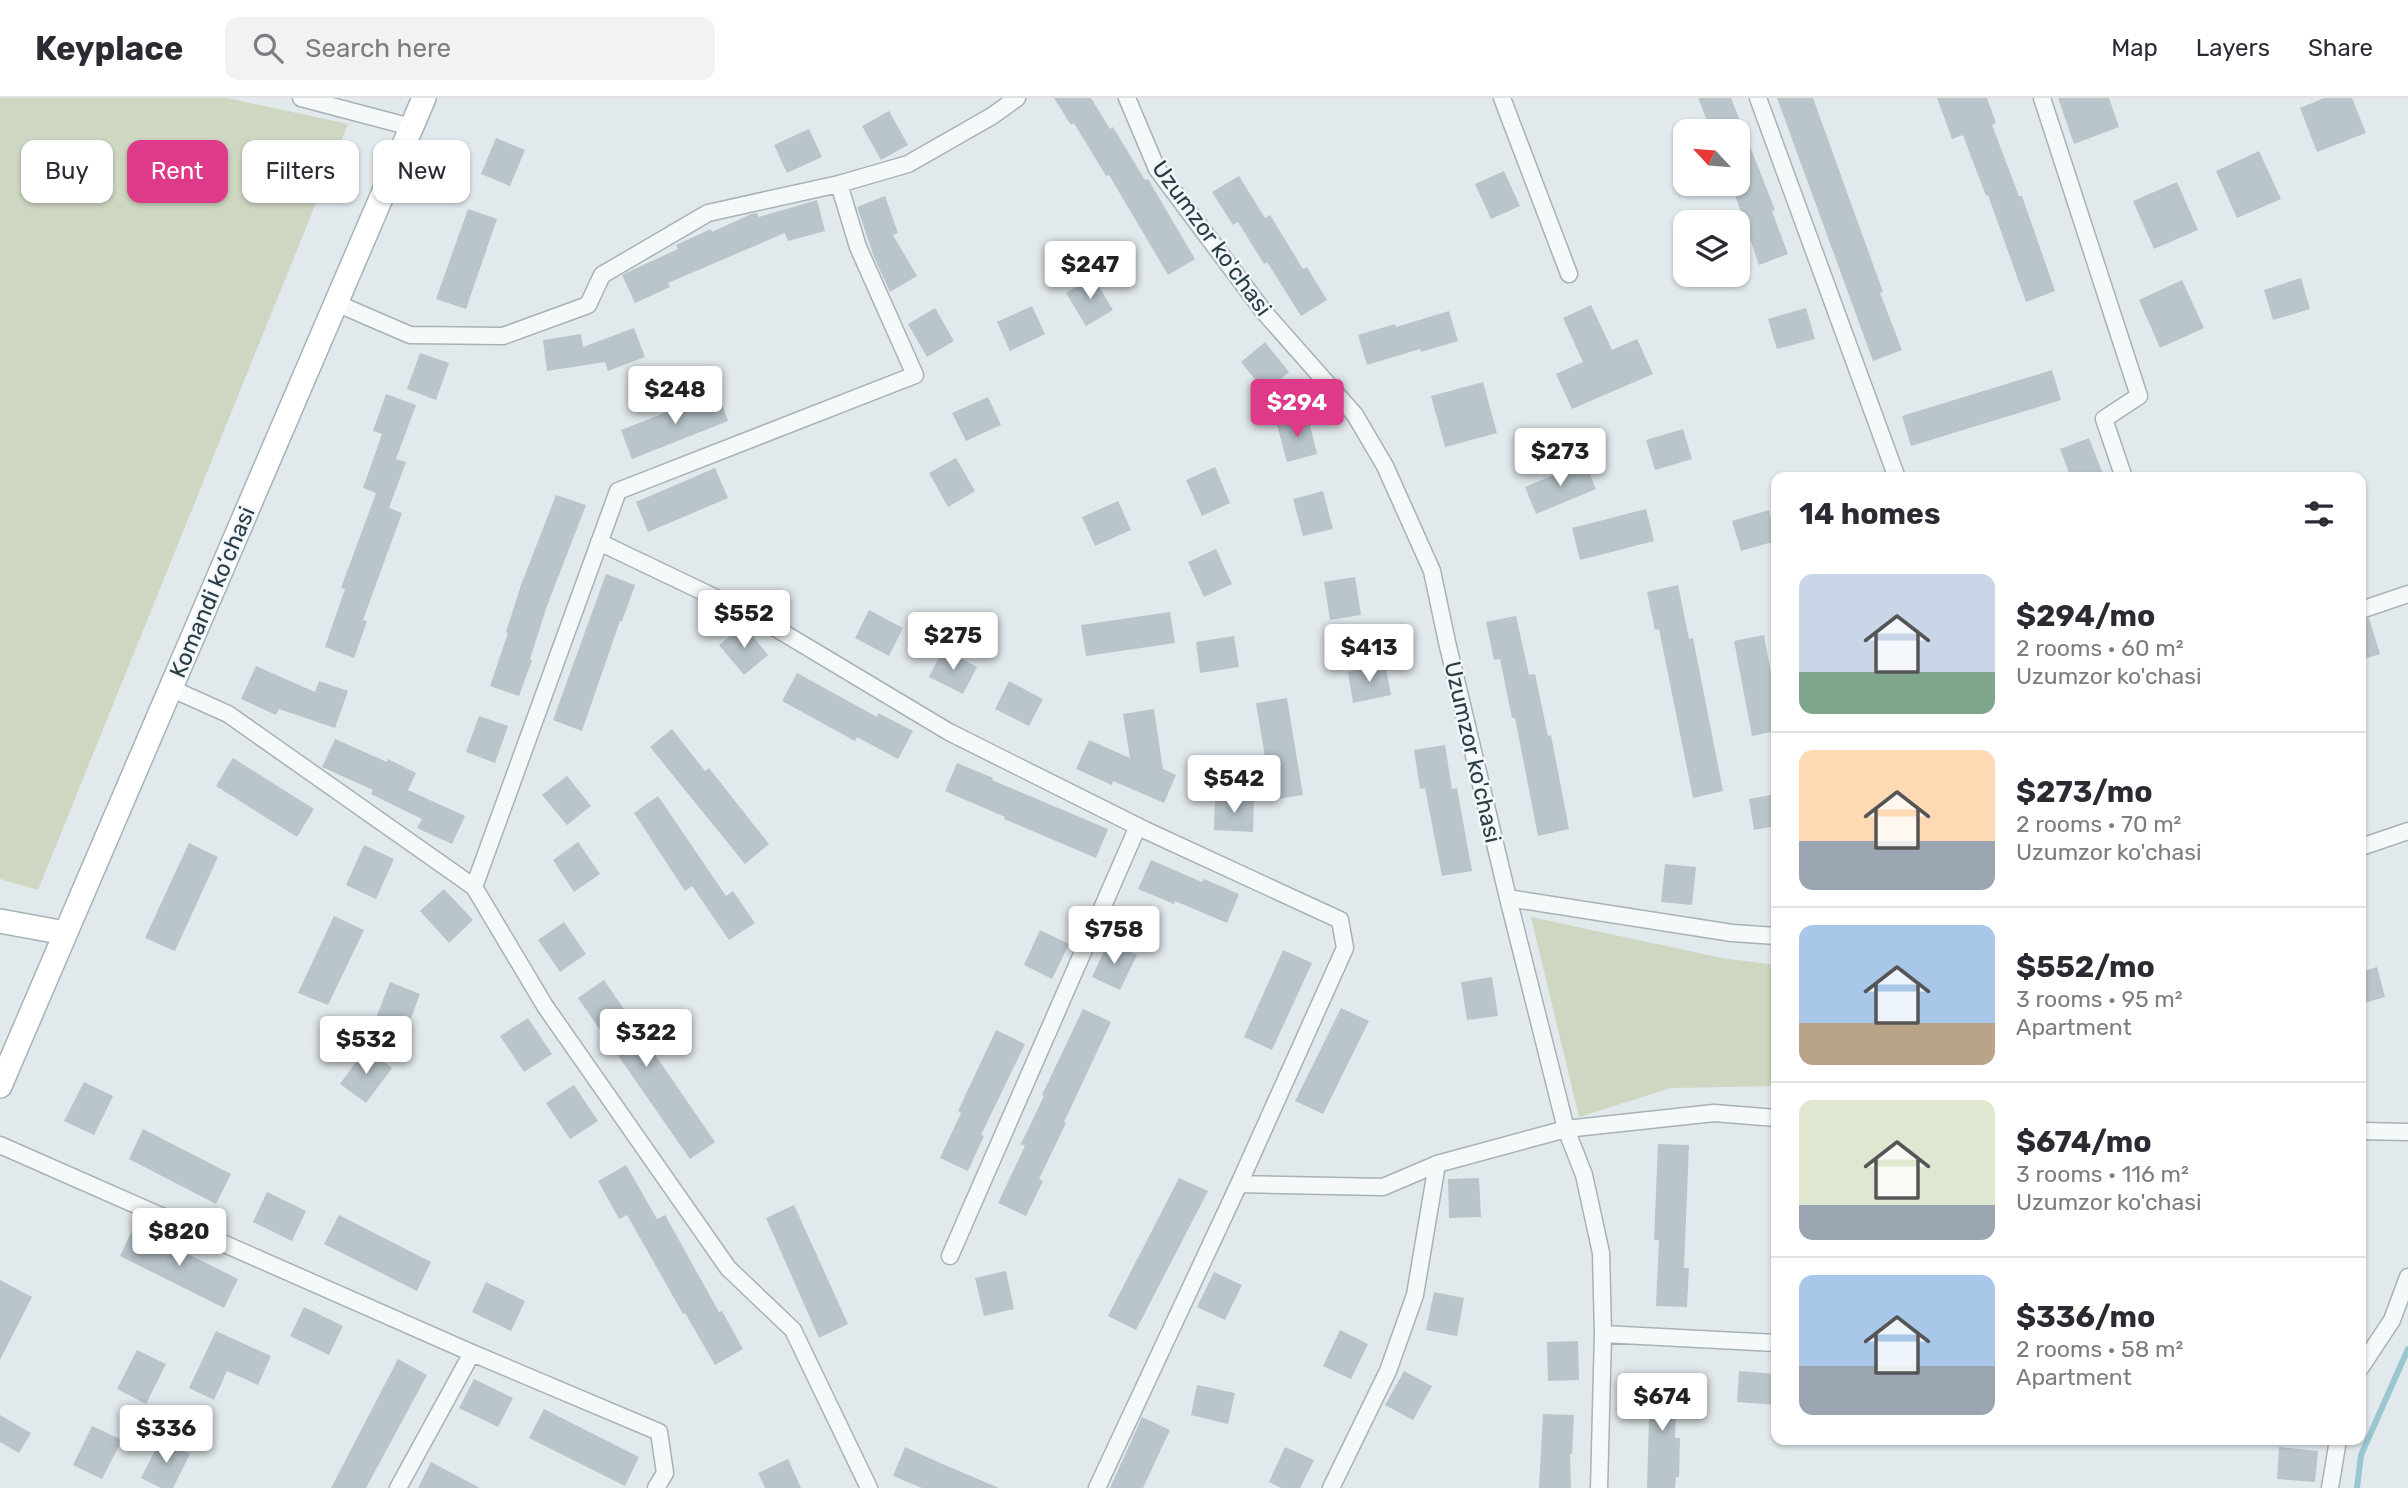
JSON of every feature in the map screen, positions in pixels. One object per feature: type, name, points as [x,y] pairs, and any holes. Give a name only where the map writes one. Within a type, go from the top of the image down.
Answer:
[{"type":"main road","name":"Komandi ko‘chasi","points":[[0,1086],[424,98]]},
{"type":"main road","points":[[0,920],[65,933]]},
{"type":"street","points":[[301,98],[411,127]]},
{"type":"street","points":[[336,303],[410,335],[503,335],[588,305],[602,275],[708,213],[839,184],[908,164],[992,116],[1017,98]]},
{"type":"street","name":"Uzumzor ko'chasi","points":[[1127,98],[1157,169],[1264,312],[1355,415],[1385,466],[1432,571],[1508,898],[1566,1129],[1584,1175],[1601,1253],[1603,1334],[1599,1488]]},
{"type":"street","points":[[1502,98],[1569,274]]},
{"type":"street","points":[[1758,98],[1895,472]]},
{"type":"street","points":[[2042,98],[2139,396],[2104,419],[2122,472]]},
{"type":"street","points":[[474,887],[618,491],[915,375],[858,247],[839,184]]},
{"type":"street","points":[[599,542],[762,620],[948,732],[1138,826],[1340,920],[1345,948],[1239,1184],[1097,1488]]},
{"type":"street","points":[[2366,608],[2408,594]]},
{"type":"street","points":[[170,688],[228,714],[474,887],[545,1006],[728,1268],[793,1330],[869,1488]]},
{"type":"street","points":[[950,1256],[1138,826]]},
{"type":"street","points":[[2366,845],[2408,831]]},
{"type":"street","points":[[1508,898],[1732,933],[1771,936]]},
{"type":"street","points":[[1239,1184],[1383,1187],[1437,1164],[1566,1129],[1714,1113],[1771,1118]]},
{"type":"street","points":[[2366,1131],[2408,1132]]},
{"type":"street","points":[[0,1145],[472,1353],[659,1432],[665,1473],[656,1488]]},
{"type":"street","points":[[1331,1488],[1388,1371],[1415,1295],[1437,1164]]},
{"type":"street","points":[[2366,1359],[2392,1320],[2408,1277]]},
{"type":"street","points":[[1603,1334],[1771,1343]]},
{"type":"street","points":[[398,1488],[472,1353]]},
{"type":"street","points":[[2330,1488],[2337,1445]]},
{"type":"green space","points":[[0,98],[227,98],[348,124],[342,140],[242,140],[242,203],[316,203],[38,890],[0,879]]},
{"type":"green space","points":[[1531,917],[1722,958],[1771,964],[1771,1086],[1671,1088],[1579,1117]]},
{"type":"building","points":[[1054,98],[1091,98],[1110,129],[1113,127],[1145,180],[1148,179],[1195,259],[1168,275],[1109,175],[1106,176],[1074,123],[1071,125]]},
{"type":"building","points":[[1698,98],[1731,98],[1739,119],[1706,119]]},
{"type":"building","points":[[1777,98],[1813,98],[1902,350],[1873,361]]},
{"type":"building","points":[[1937,98],[1987,98],[1996,123],[1992,125],[2019,196],[2022,196],[2055,291],[2026,302],[1988,195],[1986,196],[1963,135],[1952,139]]},
{"type":"building","points":[[2058,98],[2109,98],[2119,127],[2074,144]]},
{"type":"building","points":[[2324,98],[2352,98],[2366,133],[2317,152],[2300,108]]},
{"type":"building","points":[[889,111],[908,145],[881,160],[862,126]]},
{"type":"building","points":[[809,129],[822,157],[787,173],[774,145]]},
{"type":"building","points":[[496,138],[525,150],[510,186],[481,174]]},
{"type":"building","points":[[1750,146],[1775,210],[1772,211],[1788,254],[1759,265],[1750,239],[1750,210],[1740,210],[1735,196],[1750,196]]},
{"type":"building","points":[[2259,151],[2281,199],[2237,218],[2216,171]]},
{"type":"building","points":[[1504,171],[1520,206],[1491,219],[1475,184]]},
{"type":"building","points":[[1239,176],[1265,218],[1270,215],[1303,269],[1307,267],[1327,300],[1301,316],[1267,262],[1264,264],[1238,222],[1233,225],[1212,192]]},
{"type":"building","points":[[2177,182],[2198,230],[2154,249],[2133,201]]},
{"type":"building","points":[[885,196],[898,233],[893,235],[917,276],[890,292],[874,257],[857,207]]},
{"type":"building","points":[[817,200],[825,231],[788,241],[785,233],[668,283],[670,287],[635,303],[622,275],[678,249],[676,245],[711,229],[712,232],[751,214],[757,213],[759,217]]},
{"type":"building","points":[[468,209],[497,219],[466,309],[436,299]]},
{"type":"building","points":[[1093,277],[1113,310],[1086,326],[1066,293]]},
{"type":"building","points":[[2301,278],[2310,309],[2273,320],[2264,290]]},
{"type":"building","points":[[2182,280],[2204,328],[2160,348],[2139,300]]},
{"type":"building","points":[[1591,305],[1612,350],[1637,339],[1653,374],[1572,409],[1556,374],[1583,362],[1563,318]]},
{"type":"building","points":[[1032,306],[1045,334],[1010,351],[997,322]]},
{"type":"building","points":[[935,308],[954,341],[927,357],[908,324]]},
{"type":"building","points":[[1806,308],[1815,339],[1777,349],[1768,319]]},
{"type":"building","points":[[1449,311],[1458,341],[1367,365],[1358,335]]},
{"type":"building","points":[[634,328],[645,357],[608,371],[605,362],[547,371],[543,340],[581,334],[583,347]]},
{"type":"building","points":[[1265,342],[1289,372],[1265,392],[1241,362]]},
{"type":"building","points":[[420,353],[449,363],[436,400],[407,389]]},
{"type":"building","points":[[2052,370],[2061,400],[1911,446],[1902,416]]},
{"type":"building","points":[[1483,382],[1497,433],[1445,447],[1431,396]]},
{"type":"building","points":[[718,392],[728,421],[632,459],[621,430]]},
{"type":"building","points":[[386,394],[416,405],[396,459],[406,462],[389,508],[402,513],[363,620],[367,621],[354,658],[325,647],[345,589],[341,588],[376,493],[363,488],[382,434],[373,431]]},
{"type":"building","points":[[988,397],[1001,425],[966,441],[952,413]]},
{"type":"building","points":[[1308,417],[1317,454],[1287,462],[1277,425]]},
{"type":"building","points":[[1683,429],[1692,459],[1655,470],[1646,440]]},
{"type":"building","points":[[2089,438],[2102,472],[2069,472],[2060,449]]},
{"type":"building","points":[[956,458],[975,491],[948,507],[929,473]]},
{"type":"building","points":[[1585,462],[1596,489],[1536,514],[1525,487]]},
{"type":"building","points":[[1215,467],[1230,503],[1202,516],[1186,480]]},
{"type":"building","points":[[715,468],[728,498],[648,532],[636,502]]},
{"type":"building","points":[[1323,491],[1333,529],[1303,536],[1293,499]]},
{"type":"building","points":[[556,495],[586,505],[547,606],[519,696],[490,686],[521,585]]},
{"type":"building","points":[[1118,501],[1131,530],[1095,546],[1082,517]]},
{"type":"building","points":[[1646,509],[1654,541],[1580,560],[1572,528]]},
{"type":"building","points":[[1769,510],[1771,542],[1741,551],[1732,521]]},
{"type":"building","points":[[1216,549],[1232,584],[1204,597],[1188,562]]},
{"type":"building","points":[[606,574],[635,585],[582,731],[553,720]]},
{"type":"building","points":[[1355,577],[1361,615],[1330,620],[1324,582]]},
{"type":"building","points":[[1678,585],[1689,639],[1693,638],[1723,791],[1693,798],[1659,629],[1655,630],[1647,592]]},
{"type":"building","points":[[869,610],[903,628],[889,656],[855,638]]},
{"type":"building","points":[[1170,612],[1175,643],[1086,656],[1081,625]]},
{"type":"building","points":[[1516,616],[1529,675],[1535,674],[1548,736],[1551,735],[1569,829],[1538,836],[1515,718],[1512,718],[1500,659],[1494,660],[1486,622]]},
{"type":"building","points":[[2369,618],[2380,654],[2366,658],[2366,619]]},
{"type":"building","points":[[744,625],[768,655],[744,675],[719,645]]},
{"type":"building","points":[[1764,635],[1771,674],[1771,732],[1752,736],[1734,641]]},
{"type":"building","points":[[1234,636],[1239,667],[1200,673],[1196,642]]},
{"type":"building","points":[[943,649],[977,667],[963,694],[929,677]]},
{"type":"building","points":[[1385,664],[1391,695],[1353,703],[1348,672]]},
{"type":"building","points":[[256,666],[315,692],[319,681],[348,691],[335,728],[279,709],[276,715],[241,699]]},
{"type":"building","points":[[797,673],[877,717],[878,713],[913,731],[898,759],[857,737],[855,741],[782,701]]},
{"type":"building","points":[[1009,681],[1043,699],[1029,726],[995,709]]},
{"type":"building","points":[[1287,698],[1303,795],[1272,800],[1256,703]]},
{"type":"building","points":[[1154,709],[1163,769],[1176,775],[1164,803],[1113,781],[1112,785],[1076,769],[1089,740],[1130,758],[1123,714]]},
{"type":"building","points":[[479,716],[508,726],[495,763],[466,752]]},
{"type":"building","points":[[672,729],[705,771],[709,768],[769,844],[745,864],[650,747]]},
{"type":"building","points":[[335,739],[416,773],[408,790],[465,816],[452,844],[417,828],[422,819],[371,794],[373,790],[322,767]]},
{"type":"building","points":[[1445,745],[1452,789],[1457,788],[1472,871],[1442,876],[1425,788],[1420,789],[1414,750]]},
{"type":"building","points":[[233,758],[314,809],[297,837],[216,786]]},
{"type":"building","points":[[957,763],[1108,829],[1096,858],[945,791]]},
{"type":"building","points":[[567,776],[591,806],[567,825],[542,795]]},
{"type":"building","points":[[1771,795],[1771,827],[1754,830],[1749,799]]},
{"type":"building","points":[[658,796],[726,896],[733,891],[755,923],[729,940],[692,886],[685,891],[634,813]]},
{"type":"building","points":[[1215,799],[1254,801],[1253,832],[1214,830]]},
{"type":"building","points":[[578,842],[600,874],[574,892],[553,860]]},
{"type":"building","points":[[189,843],[218,857],[175,951],[145,938]]},
{"type":"building","points":[[364,845],[394,859],[376,899],[346,885]]},
{"type":"building","points":[[1151,860],[1202,882],[1204,879],[1239,894],[1227,923],[1138,889]]},
{"type":"building","points":[[1665,864],[1696,867],[1692,905],[1661,902]]},
{"type":"building","points":[[444,889],[473,920],[449,943],[420,911]]},
{"type":"building","points":[[334,916],[364,930],[328,1005],[298,993]]},
{"type":"building","points":[[564,922],[586,954],[560,972],[538,940]]},
{"type":"building","points":[[1040,930],[1069,944],[1052,979],[1024,965]]},
{"type":"building","points":[[1108,942],[1137,955],[1120,990],[1092,977]]},
{"type":"building","points":[[1283,950],[1312,963],[1272,1050],[1244,1037]]},
{"type":"building","points":[[2377,967],[2385,997],[2366,1003],[2366,970]]},
{"type":"building","points":[[1492,977],[1498,1016],[1467,1020],[1461,982]]},
{"type":"building","points":[[604,980],[715,1142],[690,1159],[578,998]]},
{"type":"building","points":[[390,982],[420,994],[405,1034],[374,1023]]},
{"type":"building","points":[[1341,1008],[1369,1021],[1323,1114],[1295,1101]]},
{"type":"building","points":[[1083,1009],[1111,1022],[1039,1179],[1043,1181],[1026,1216],[998,1203],[1025,1146],[1021,1144],[1044,1096],[1042,1095]]},
{"type":"building","points":[[528,1018],[552,1054],[524,1072],[500,1036]]},
{"type":"building","points":[[996,1030],[1025,1044],[981,1135],[984,1136],[968,1171],[940,1158],[961,1113],[958,1111]]},
{"type":"building","points":[[366,1048],[392,1068],[366,1103],[340,1084]]},
{"type":"building","points":[[84,1082],[113,1096],[94,1135],[64,1121]]},
{"type":"building","points":[[574,1085],[598,1121],[570,1139],[546,1103]]},
{"type":"building","points":[[143,1129],[231,1174],[216,1204],[129,1159]]},
{"type":"building","points":[[1658,1144],[1689,1145],[1684,1268],[1689,1268],[1687,1307],[1656,1306],[1659,1240],[1654,1240]]},
{"type":"building","points":[[626,1165],[657,1219],[665,1215],[719,1312],[722,1311],[743,1349],[715,1365],[627,1215],[619,1219],[598,1181]]},
{"type":"building","points":[[1179,1178],[1208,1191],[1136,1330],[1108,1316]]},
{"type":"building","points":[[1479,1178],[1481,1217],[1449,1218],[1448,1179]]},
{"type":"building","points":[[267,1192],[306,1211],[292,1241],[253,1222]]},
{"type":"building","points":[[794,1205],[848,1324],[819,1338],[766,1218]]},
{"type":"building","points":[[339,1215],[431,1262],[417,1291],[324,1244]]},
{"type":"building","points":[[134,1227],[238,1279],[224,1308],[120,1256]]},
{"type":"building","points":[[1006,1271],[1014,1309],[984,1316],[975,1278]]},
{"type":"building","points":[[1214,1272],[1242,1285],[1225,1320],[1197,1307]]},
{"type":"building","points":[[0,1280],[32,1297],[0,1360]]},
{"type":"building","points":[[486,1282],[525,1301],[511,1331],[472,1312]]},
{"type":"building","points":[[1434,1292],[1464,1298],[1457,1336],[1426,1330]]},
{"type":"building","points":[[304,1307],[343,1326],[329,1355],[290,1336]]},
{"type":"building","points":[[1340,1330],[1368,1344],[1351,1379],[1323,1366]]},
{"type":"building","points":[[216,1331],[271,1356],[258,1385],[227,1371],[214,1400],[189,1388]]},
{"type":"building","points":[[1578,1341],[1579,1380],[1548,1381],[1547,1342]]},
{"type":"building","points":[[137,1350],[166,1364],[146,1404],[117,1389]]},
{"type":"building","points":[[398,1359],[427,1375],[366,1488],[331,1488]]},
{"type":"building","points":[[1404,1371],[1432,1386],[1413,1420],[1385,1405]]},
{"type":"building","points":[[1739,1371],[1771,1374],[1771,1405],[1737,1402]]},
{"type":"building","points":[[1646,1378],[1677,1379],[1675,1438],[1680,1438],[1679,1477],[1676,1477],[1675,1488],[1647,1488],[1649,1417],[1644,1417]]},
{"type":"building","points":[[474,1379],[513,1398],[498,1427],[459,1408]]},
{"type":"building","points":[[1197,1385],[1235,1393],[1228,1424],[1191,1415]]},
{"type":"building","points":[[544,1409],[639,1457],[625,1486],[529,1438]]},
{"type":"building","points":[[1543,1414],[1574,1415],[1570,1454],[1571,1488],[1539,1488]]},
{"type":"building","points":[[0,1415],[31,1433],[19,1453],[0,1442]]},
{"type":"building","points":[[1142,1417],[1170,1430],[1143,1488],[1110,1488]]},
{"type":"building","points":[[92,1426],[122,1440],[102,1479],[73,1465]]},
{"type":"building","points":[[161,1439],[190,1454],[173,1488],[161,1488],[141,1478]]},
{"type":"building","points":[[905,1447],[999,1488],[922,1488],[893,1476]]},
{"type":"building","points":[[1285,1447],[1314,1460],[1300,1488],[1281,1488],[1269,1482]]},
{"type":"building","points":[[2279,1447],[2318,1451],[2315,1482],[2277,1479]]},
{"type":"building","points":[[788,1459],[801,1488],[765,1488],[758,1473]]},
{"type":"building","points":[[431,1462],[480,1488],[418,1488]]},
{"type":"waterway","points":[[2366,1444],[2408,1349]]},
{"type":"waterway","points":[[2357,1488],[2361,1455],[2365,1445]]}]
